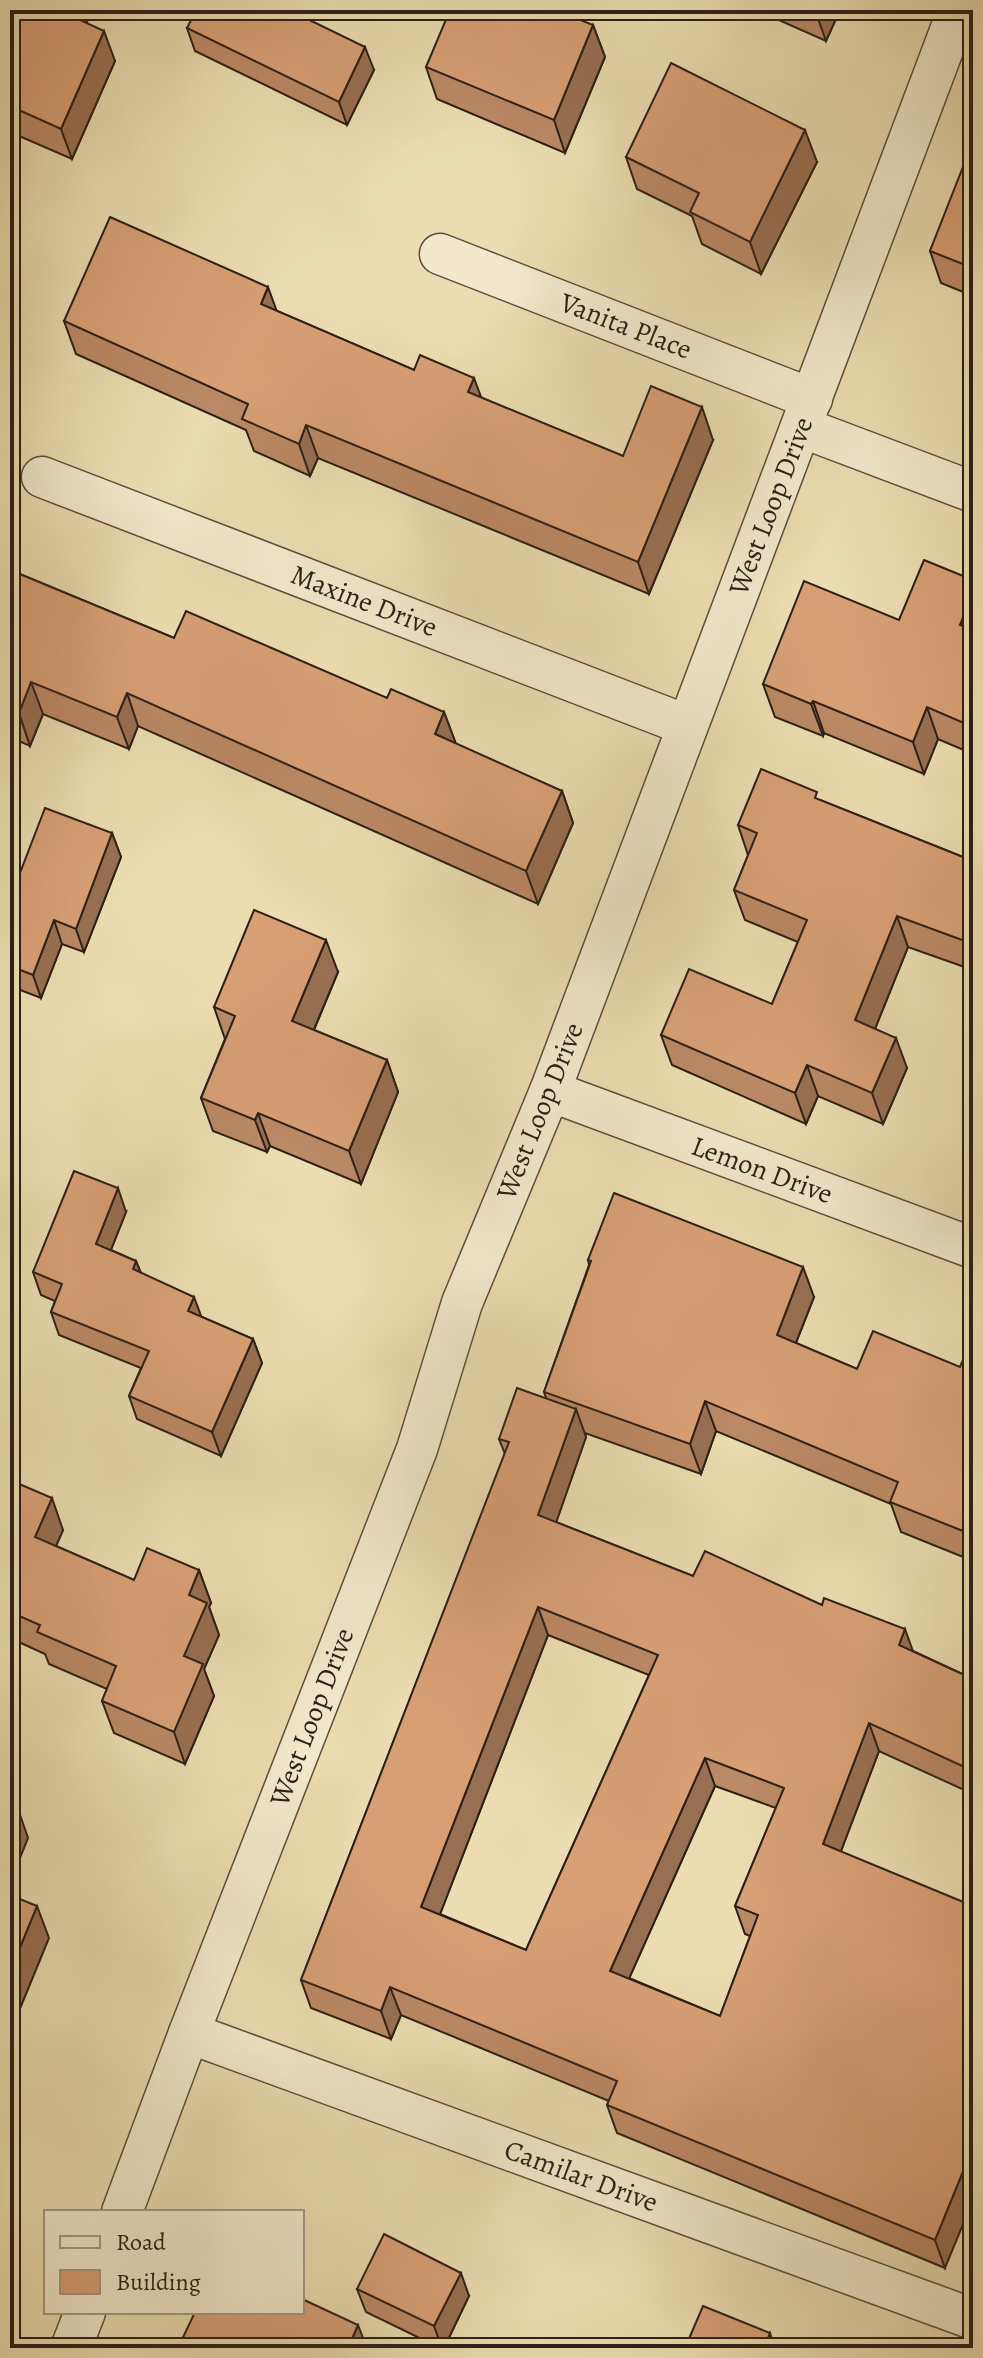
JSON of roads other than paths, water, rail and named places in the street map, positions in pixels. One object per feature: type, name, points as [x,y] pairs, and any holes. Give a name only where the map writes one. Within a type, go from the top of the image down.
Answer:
[{"type":"street","name":"West Loop Drive","points":[[123,2210],[417,1449],[462,1303],[550,1091],[958,10]]},
{"type":"street","name":"Vanita Place","points":[[440,254],[806,413],[973,492]]},
{"type":"street","name":"Maxine Drive","points":[[42,477],[686,725]]},
{"type":"street","name":"Lemon Drive","points":[[550,1091],[973,1248]]},
{"type":"street","name":"Camilar Drive","points":[[189,2033],[973,2319]]},
{"type":"street","points":[[71,2348],[84,2314]]}]
